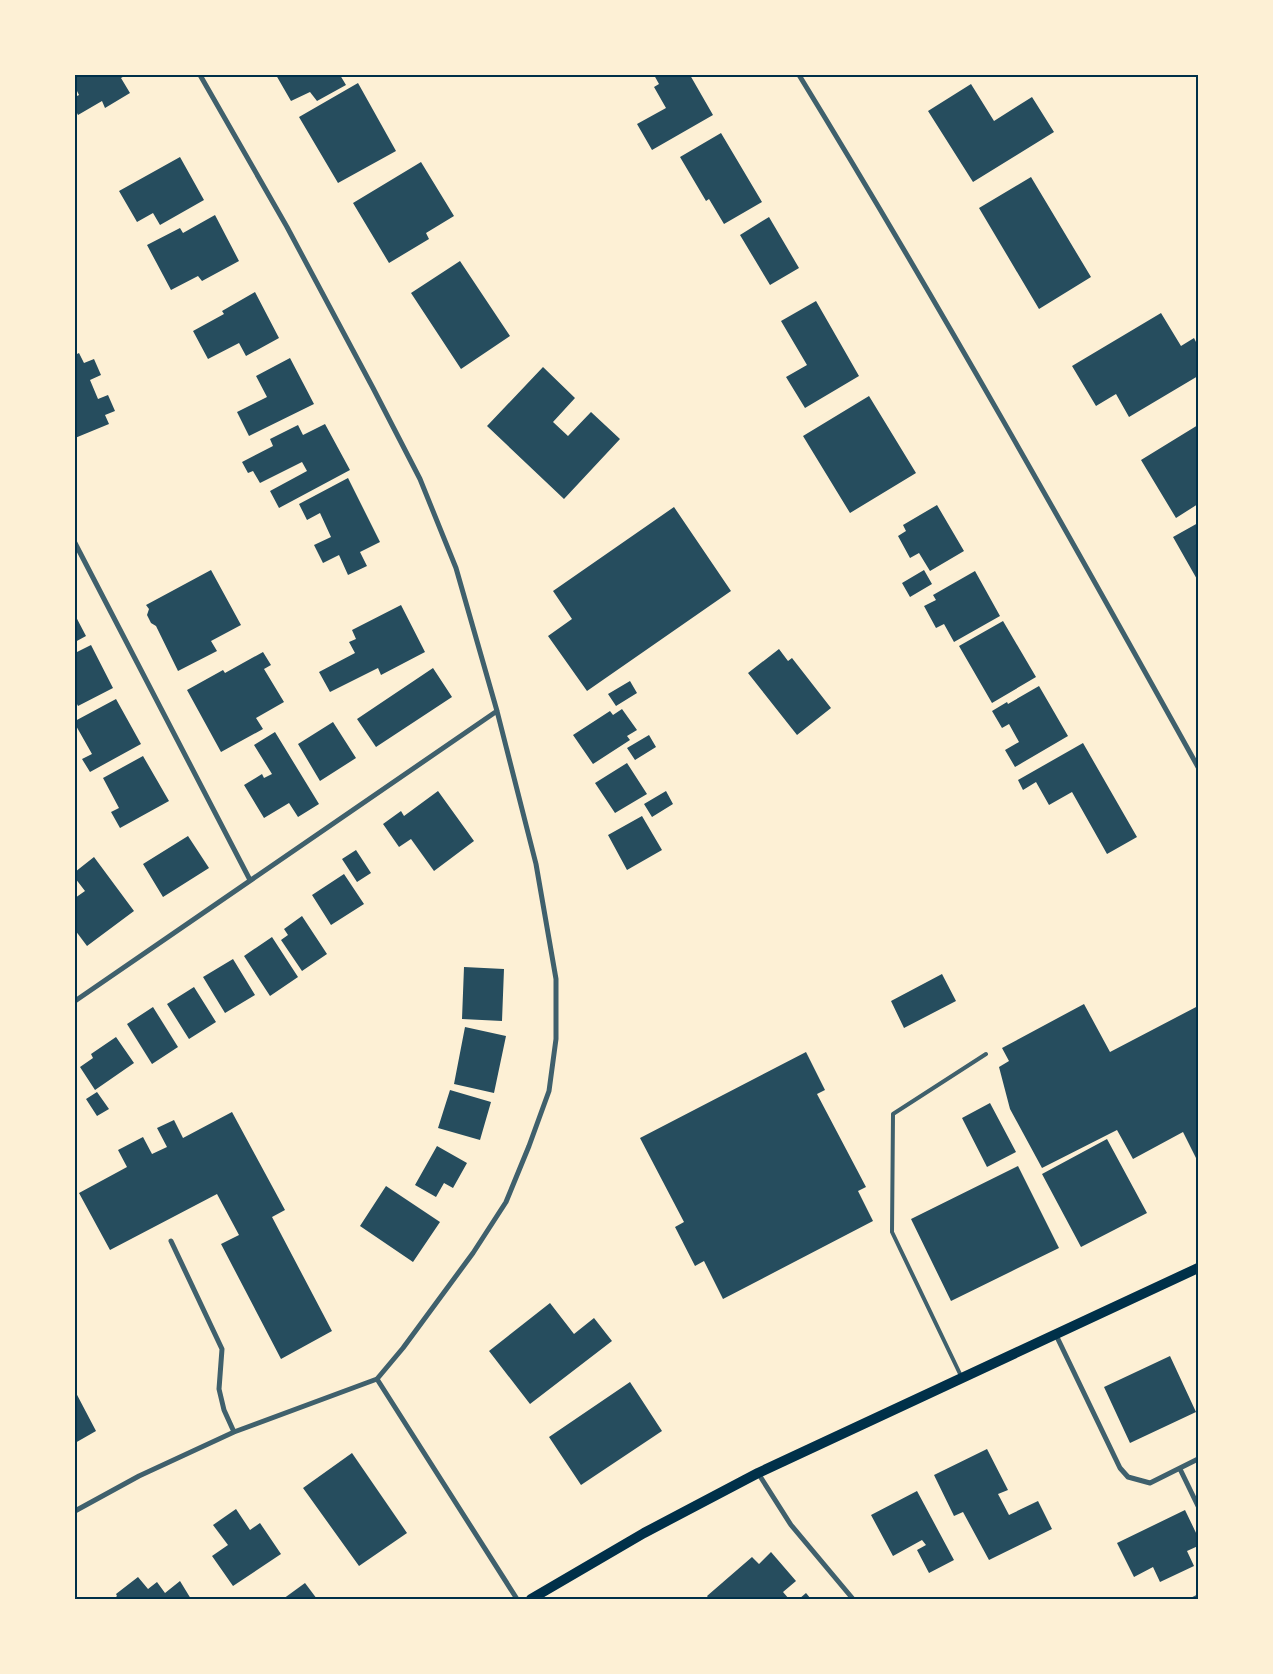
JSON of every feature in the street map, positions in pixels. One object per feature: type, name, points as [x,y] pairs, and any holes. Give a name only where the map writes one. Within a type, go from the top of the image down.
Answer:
[{"type":"main road","points":[[533,1598],[644,1533],[758,1473],[1198,1268]]},
{"type":"street","points":[[75,1511],[140,1476],[234,1432],[377,1379],[403,1348],[473,1253],[506,1202],[530,1146],[549,1091],[556,1039],[556,980],[536,864],[497,711],[456,568],[420,479],[287,227],[200,75]]},
{"type":"street","points":[[799,75],[870,192],[1198,767]]},
{"type":"street","points":[[75,543],[250,880]]},
{"type":"street","points":[[75,1001],[497,711]]},
{"type":"street","points":[[171,1241],[222,1349],[219,1389],[224,1410],[234,1432]]},
{"type":"street","points":[[1056,1334],[1120,1468],[1128,1477],[1150,1483],[1198,1459]]},
{"type":"street","points":[[377,1379],[517,1599]]},
{"type":"street","points":[[1180,1469],[1198,1506]]},
{"type":"street","points":[[758,1473],[791,1525],[852,1599]]},
{"type":"street","points":[[1194,1599],[1198,1597]]},
{"type":"lane","points":[[962,1378],[892,1232],[893,1114],[986,1054]]},
{"type":"building","points":[[75,75],[126,75],[121,78],[130,93],[105,108],[102,101],[78,115],[75,109],[75,97],[79,95],[75,87]]},
{"type":"building","points":[[276,75],[340,75],[346,85],[317,101],[310,92],[291,101]]},
{"type":"building","points":[[654,75],[690,75],[713,115],[652,150],[637,124],[666,108],[654,87],[659,84]]},
{"type":"building","points":[[358,83],[396,151],[338,183],[299,117]]},
{"type":"building","points":[[971,84],[994,121],[1032,97],[1054,132],[973,182],[928,111]]},
{"type":"building","points":[[721,133],[762,202],[724,224],[709,199],[706,201],[680,157]]},
{"type":"building","points":[[180,157],[204,200],[160,225],[153,213],[137,222],[119,191]]},
{"type":"building","points":[[421,162],[454,216],[426,233],[429,239],[389,263],[353,203]]},
{"type":"building","points":[[1031,177],[1091,277],[1039,309],[979,208]]},
{"type":"building","points":[[215,215],[239,261],[202,281],[198,276],[171,290],[147,245],[180,228],[183,233]]},
{"type":"building","points":[[769,217],[799,268],[770,285],[740,235]]},
{"type":"building","points":[[460,261],[510,336],[461,369],[411,293]]},
{"type":"building","points":[[255,292],[279,338],[246,356],[239,343],[208,359],[193,331],[224,314],[222,311]]},
{"type":"building","points":[[816,301],[859,376],[805,408],[786,377],[807,365],[781,321]]},
{"type":"building","points":[[1161,313],[1181,346],[1194,338],[1198,346],[1198,376],[1129,417],[1116,394],[1096,406],[1072,366]]},
{"type":"building","points":[[79,353],[84,363],[94,359],[101,375],[90,380],[98,399],[108,395],[115,411],[105,415],[109,424],[75,438],[75,355]]},
{"type":"building","points":[[290,358],[314,404],[249,436],[237,412],[267,397],[256,376]]},
{"type":"building","points":[[543,367],[575,398],[553,422],[568,436],[591,412],[620,439],[564,499],[487,426]]},
{"type":"building","points":[[869,396],[916,473],[850,513],[803,436]]},
{"type":"building","points":[[325,424],[350,470],[279,508],[270,491],[307,471],[302,462],[260,483],[253,471],[248,473],[242,462],[273,446],[270,439],[298,425],[303,435]]},
{"type":"building","points":[[1198,425],[1198,504],[1176,518],[1141,460]]},
{"type":"building","points":[[348,478],[380,542],[360,552],[367,566],[348,575],[339,555],[323,563],[314,545],[331,537],[320,513],[307,520],[299,504]]},
{"type":"building","points":[[937,505],[964,551],[930,571],[919,553],[910,558],[898,536],[906,531],[903,525]]},
{"type":"building","points":[[674,507],[731,591],[587,691],[548,636],[572,619],[553,591]]},
{"type":"building","points":[[1198,523],[1198,581],[1173,537]]},
{"type":"building","points":[[211,570],[241,625],[211,641],[217,651],[178,671],[156,626],[151,623],[147,615],[149,609],[146,605]]},
{"type":"building","points":[[924,570],[932,584],[910,597],[902,583]]},
{"type":"building","points":[[975,571],[1000,616],[954,642],[944,624],[936,628],[924,606],[936,600],[933,595]]},
{"type":"building","points":[[401,605],[425,652],[381,675],[378,668],[330,692],[319,672],[355,653],[349,642],[356,639],[352,630]]},
{"type":"building","points":[[75,615],[86,636],[75,642]]},
{"type":"building","points":[[1003,621],[1036,677],[992,703],[959,646]]},
{"type":"building","points":[[91,645],[113,688],[78,706],[75,700],[75,653]]},
{"type":"building","points":[[779,649],[788,661],[792,658],[831,708],[797,735],[748,673]]},
{"type":"building","points":[[263,652],[271,665],[264,669],[284,702],[256,718],[263,729],[221,752],[187,690],[223,670],[225,673]]},
{"type":"building","points":[[433,668],[452,697],[376,747],[357,719]]},
{"type":"building","points":[[630,681],[637,693],[616,706],[608,694]]},
{"type":"building","points":[[1039,686],[1068,736],[1015,767],[1005,750],[1019,742],[1009,724],[1002,728],[992,711]]},
{"type":"building","points":[[116,699],[141,744],[90,772],[82,759],[92,754],[75,721]]},
{"type":"building","points":[[622,709],[637,730],[627,736],[630,740],[593,764],[573,735],[610,711],[613,715]]},
{"type":"building","points":[[333,722],[356,758],[320,781],[298,744]]},
{"type":"building","points":[[275,732],[319,804],[298,817],[289,803],[264,818],[244,785],[262,774],[264,778],[272,774],[254,745]]},
{"type":"building","points":[[649,735],[656,747],[635,760],[627,748]]},
{"type":"building","points":[[1083,743],[1137,837],[1107,854],[1072,792],[1049,805],[1036,782],[1023,790],[1018,780]]},
{"type":"building","points":[[143,756],[169,801],[120,828],[111,812],[119,808],[103,778]]},
{"type":"building","points":[[627,763],[647,794],[615,813],[595,783]]},
{"type":"building","points":[[438,791],[474,841],[434,871],[411,839],[399,847],[383,824],[401,811],[404,816]]},
{"type":"building","points":[[666,791],[673,804],[652,817],[644,804]]},
{"type":"building","points":[[642,816],[662,850],[627,870],[608,835]]},
{"type":"building","points":[[188,836],[209,868],[163,897],[143,864]]},
{"type":"building","points":[[356,850],[371,873],[357,882],[342,859]]},
{"type":"building","points":[[94,857],[134,911],[87,946],[75,930],[75,898],[85,891],[75,878],[75,872]]},
{"type":"building","points":[[344,874],[364,904],[331,925],[312,895]]},
{"type":"building","points":[[302,916],[327,954],[302,971],[281,940],[288,935],[284,929]]},
{"type":"building","points":[[272,937],[298,977],[270,996],[244,956]]},
{"type":"building","points":[[233,959],[255,995],[225,1013],[203,977]]},
{"type":"building","points":[[464,967],[504,969],[502,1021],[462,1019]]},
{"type":"building","points":[[942,974],[956,1001],[904,1028],[891,1001]]},
{"type":"building","points":[[194,987],[216,1022],[189,1039],[167,1004]]},
{"type":"building","points":[[1084,1004],[1110,1052],[1198,1006],[1198,1157],[1196,1158],[1183,1132],[1133,1159],[1117,1130],[1042,1168],[1010,1109],[999,1067],[1009,1061],[1002,1048]]},
{"type":"building","points":[[153,1007],[178,1047],[152,1064],[127,1024]]},
{"type":"building","points":[[465,1027],[506,1036],[494,1093],[454,1084]]},
{"type":"building","points":[[116,1037],[134,1063],[95,1090],[80,1067],[93,1058],[91,1054]]},
{"type":"building","points":[[806,1052],[825,1090],[817,1094],[866,1187],[858,1191],[873,1221],[723,1299],[704,1261],[695,1266],[675,1227],[684,1222],[640,1138]]},
{"type":"building","points":[[450,1090],[491,1102],[480,1140],[438,1128]]},
{"type":"building","points":[[97,1092],[109,1109],[97,1116],[86,1099]]},
{"type":"building","points":[[990,1103],[1016,1152],[987,1167],[962,1118]]},
{"type":"building","points":[[232,1112],[285,1210],[272,1217],[332,1331],[281,1359],[221,1244],[239,1235],[217,1194],[110,1250],[79,1193],[127,1167],[118,1150],[143,1137],[152,1154],[167,1147],[157,1128],[174,1120],[183,1138]]},
{"type":"building","points":[[1107,1139],[1147,1213],[1081,1247],[1042,1174]]},
{"type":"building","points":[[437,1146],[467,1163],[453,1188],[444,1183],[436,1197],[415,1185]]},
{"type":"building","points":[[1018,1166],[1059,1248],[951,1301],[911,1219]]},
{"type":"building","points":[[386,1186],[440,1222],[413,1262],[360,1226]]},
{"type":"building","points":[[550,1303],[574,1334],[594,1318],[612,1341],[530,1404],[489,1351]]},
{"type":"building","points":[[1170,1356],[1196,1412],[1130,1443],[1104,1387]]},
{"type":"building","points":[[630,1382],[662,1431],[581,1485],[549,1437]]},
{"type":"building","points":[[75,1391],[96,1431],[75,1443]]},
{"type":"building","points":[[987,1449],[1008,1490],[998,1494],[1009,1515],[1038,1501],[1052,1529],[989,1560],[963,1512],[954,1516],[934,1475]]},
{"type":"building","points":[[352,1453],[407,1533],[359,1566],[303,1488]]},
{"type":"building","points":[[917,1491],[954,1560],[929,1573],[917,1550],[926,1545],[922,1540],[893,1556],[871,1515]]},
{"type":"building","points":[[236,1509],[250,1530],[260,1523],[281,1554],[233,1586],[212,1556],[228,1545],[213,1525]]},
{"type":"building","points":[[1185,1510],[1198,1537],[1198,1546],[1187,1551],[1194,1566],[1160,1582],[1153,1567],[1134,1577],[1117,1543]]},
{"type":"building","points":[[771,1552],[796,1581],[783,1592],[789,1599],[709,1599],[707,1596],[752,1557],[759,1564]]},
{"type":"building","points":[[138,1577],[148,1589],[157,1582],[165,1593],[180,1581],[191,1599],[114,1599],[117,1596],[116,1594]]},
{"type":"building","points":[[305,1583],[317,1599],[283,1599]]},
{"type":"building","points":[[806,1593],[811,1599],[799,1599]]}]
